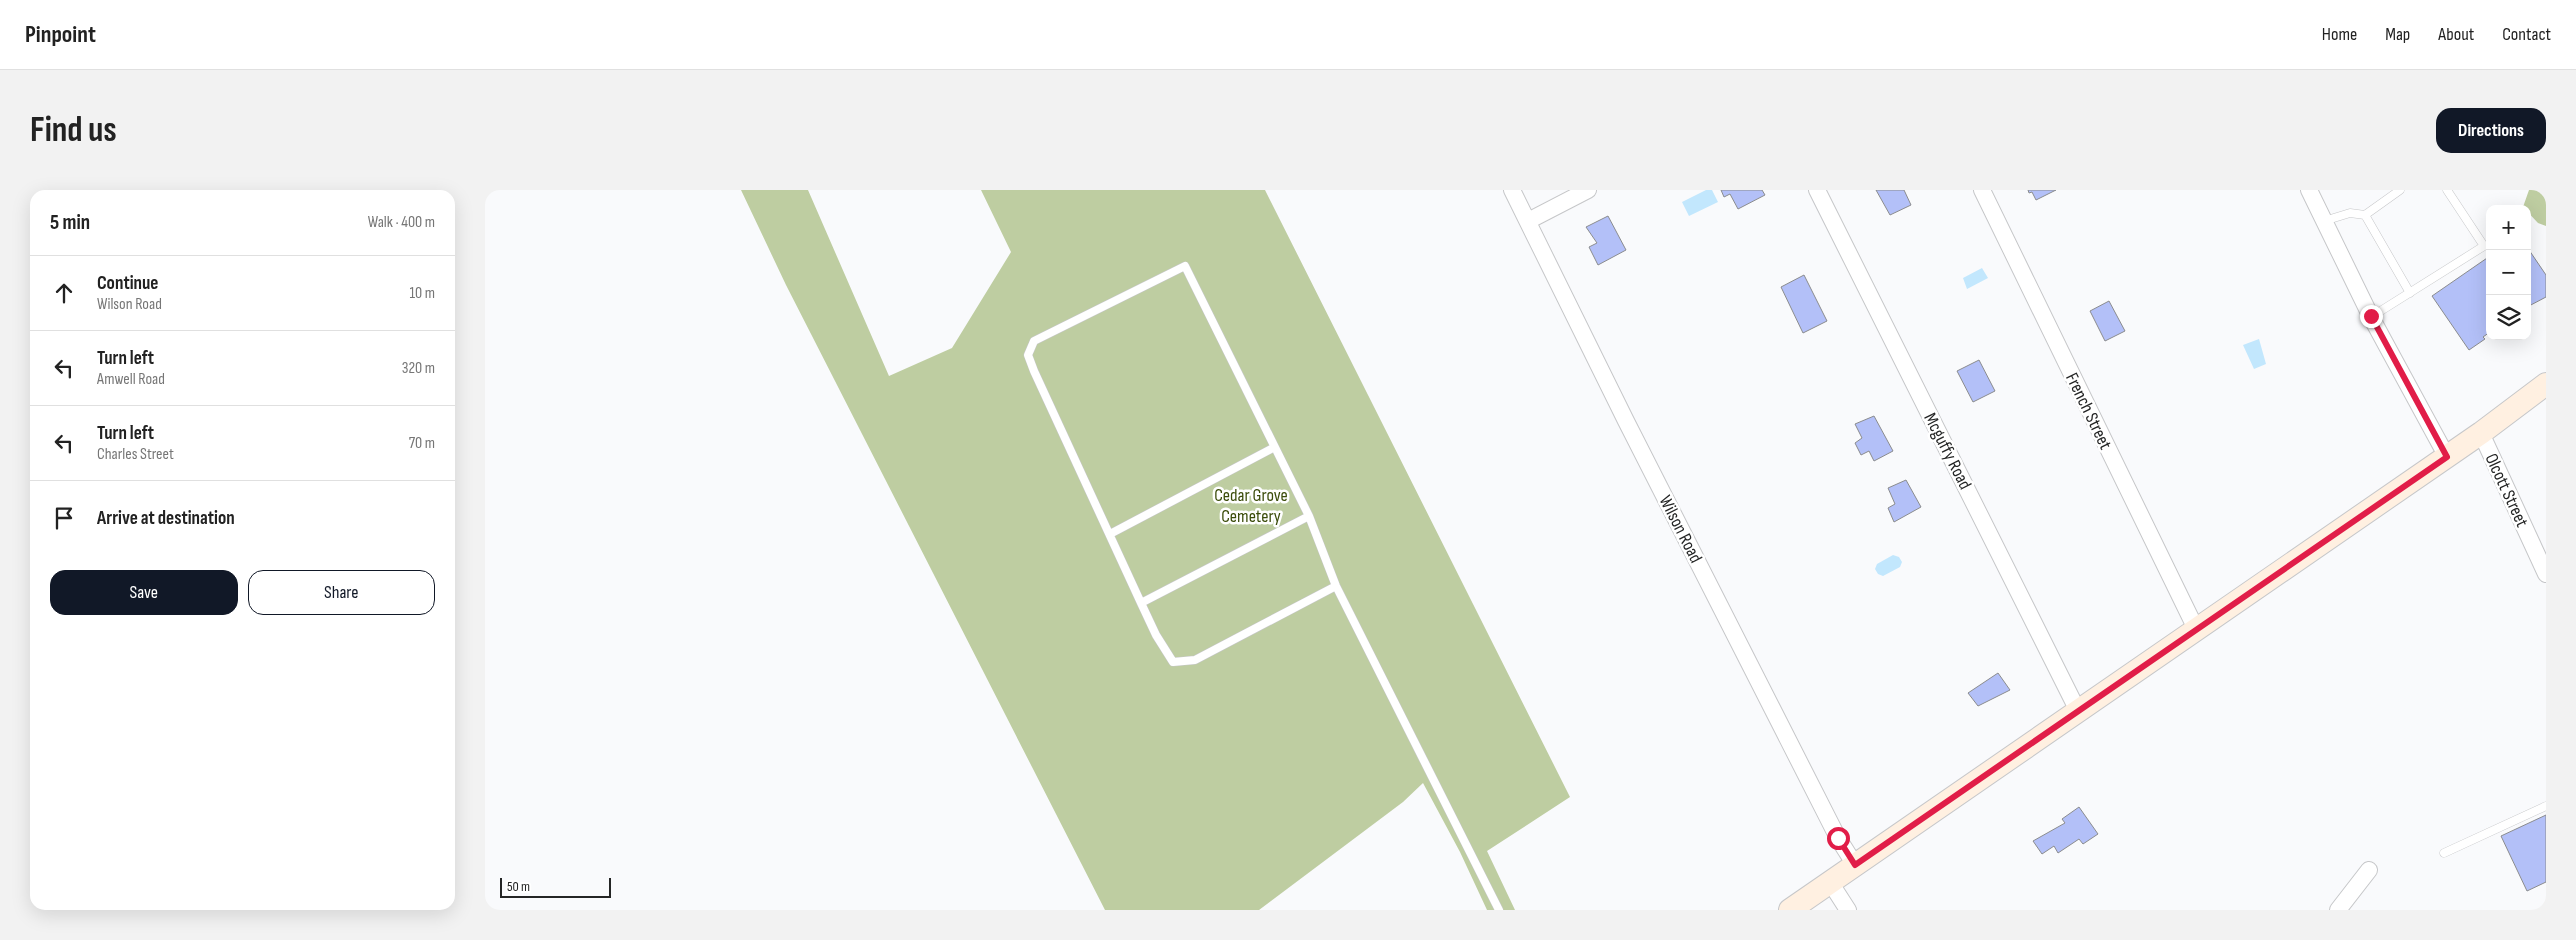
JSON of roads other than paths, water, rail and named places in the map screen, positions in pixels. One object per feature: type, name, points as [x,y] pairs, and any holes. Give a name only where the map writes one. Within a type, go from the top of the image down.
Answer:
[{"type":"main road","points":[[1790,910],[2197,631],[2481,433],[2546,384]]},
{"type":"street","name":"Wilson Road","points":[[1512,190],[1635,439],[1838,838],[1855,865]]},
{"type":"street","points":[[1528,221],[1588,190]]},
{"type":"street","name":"Mcguffy Road","points":[[1817,190],[2079,712]]},
{"type":"street","name":"French Street","points":[[1982,190],[2197,631]]},
{"type":"street","points":[[2309,190],[2371,316],[2447,457]]},
{"type":"street","name":"Olcott Street","points":[[2481,433],[2546,574]]},
{"type":"street","points":[[2338,910],[2369,870]]},
{"type":"street","points":[[1830,882],[1848,910]]},
{"type":"lane","points":[[2324,221],[2350,213],[2365,215],[2400,190]]},
{"type":"lane","points":[[2371,316],[2484,246],[2447,190]]},
{"type":"lane","points":[[2365,215],[2410,293]]},
{"type":"lane","points":[[1336,586],[1195,660],[1173,662],[1157,636],[1141,603],[1034,371],[1028,355],[1034,341],[1185,266],[1273,448],[1309,516],[1336,586],[1499,910]]},
{"type":"lane","points":[[1110,534],[1273,448]]},
{"type":"lane","points":[[1141,603],[1309,516]]},
{"type":"lane","points":[[2444,853],[2546,806]]},
{"type":"water","points":[[1706,190],[1712,190],[1718,202],[1689,216],[1682,202]]},
{"type":"water","points":[[1982,268],[1988,278],[1967,289],[1963,278]]},
{"type":"water","points":[[2259,339],[2266,364],[2254,369],[2243,345]]},
{"type":"water","points":[[1893,555],[1899,557],[1902,562],[1900,567],[1883,576],[1878,574],[1875,569],[1877,564]]},
{"type":"park label","name":"Cedar Grove Cemetery","points":[[1251,505]]}]
